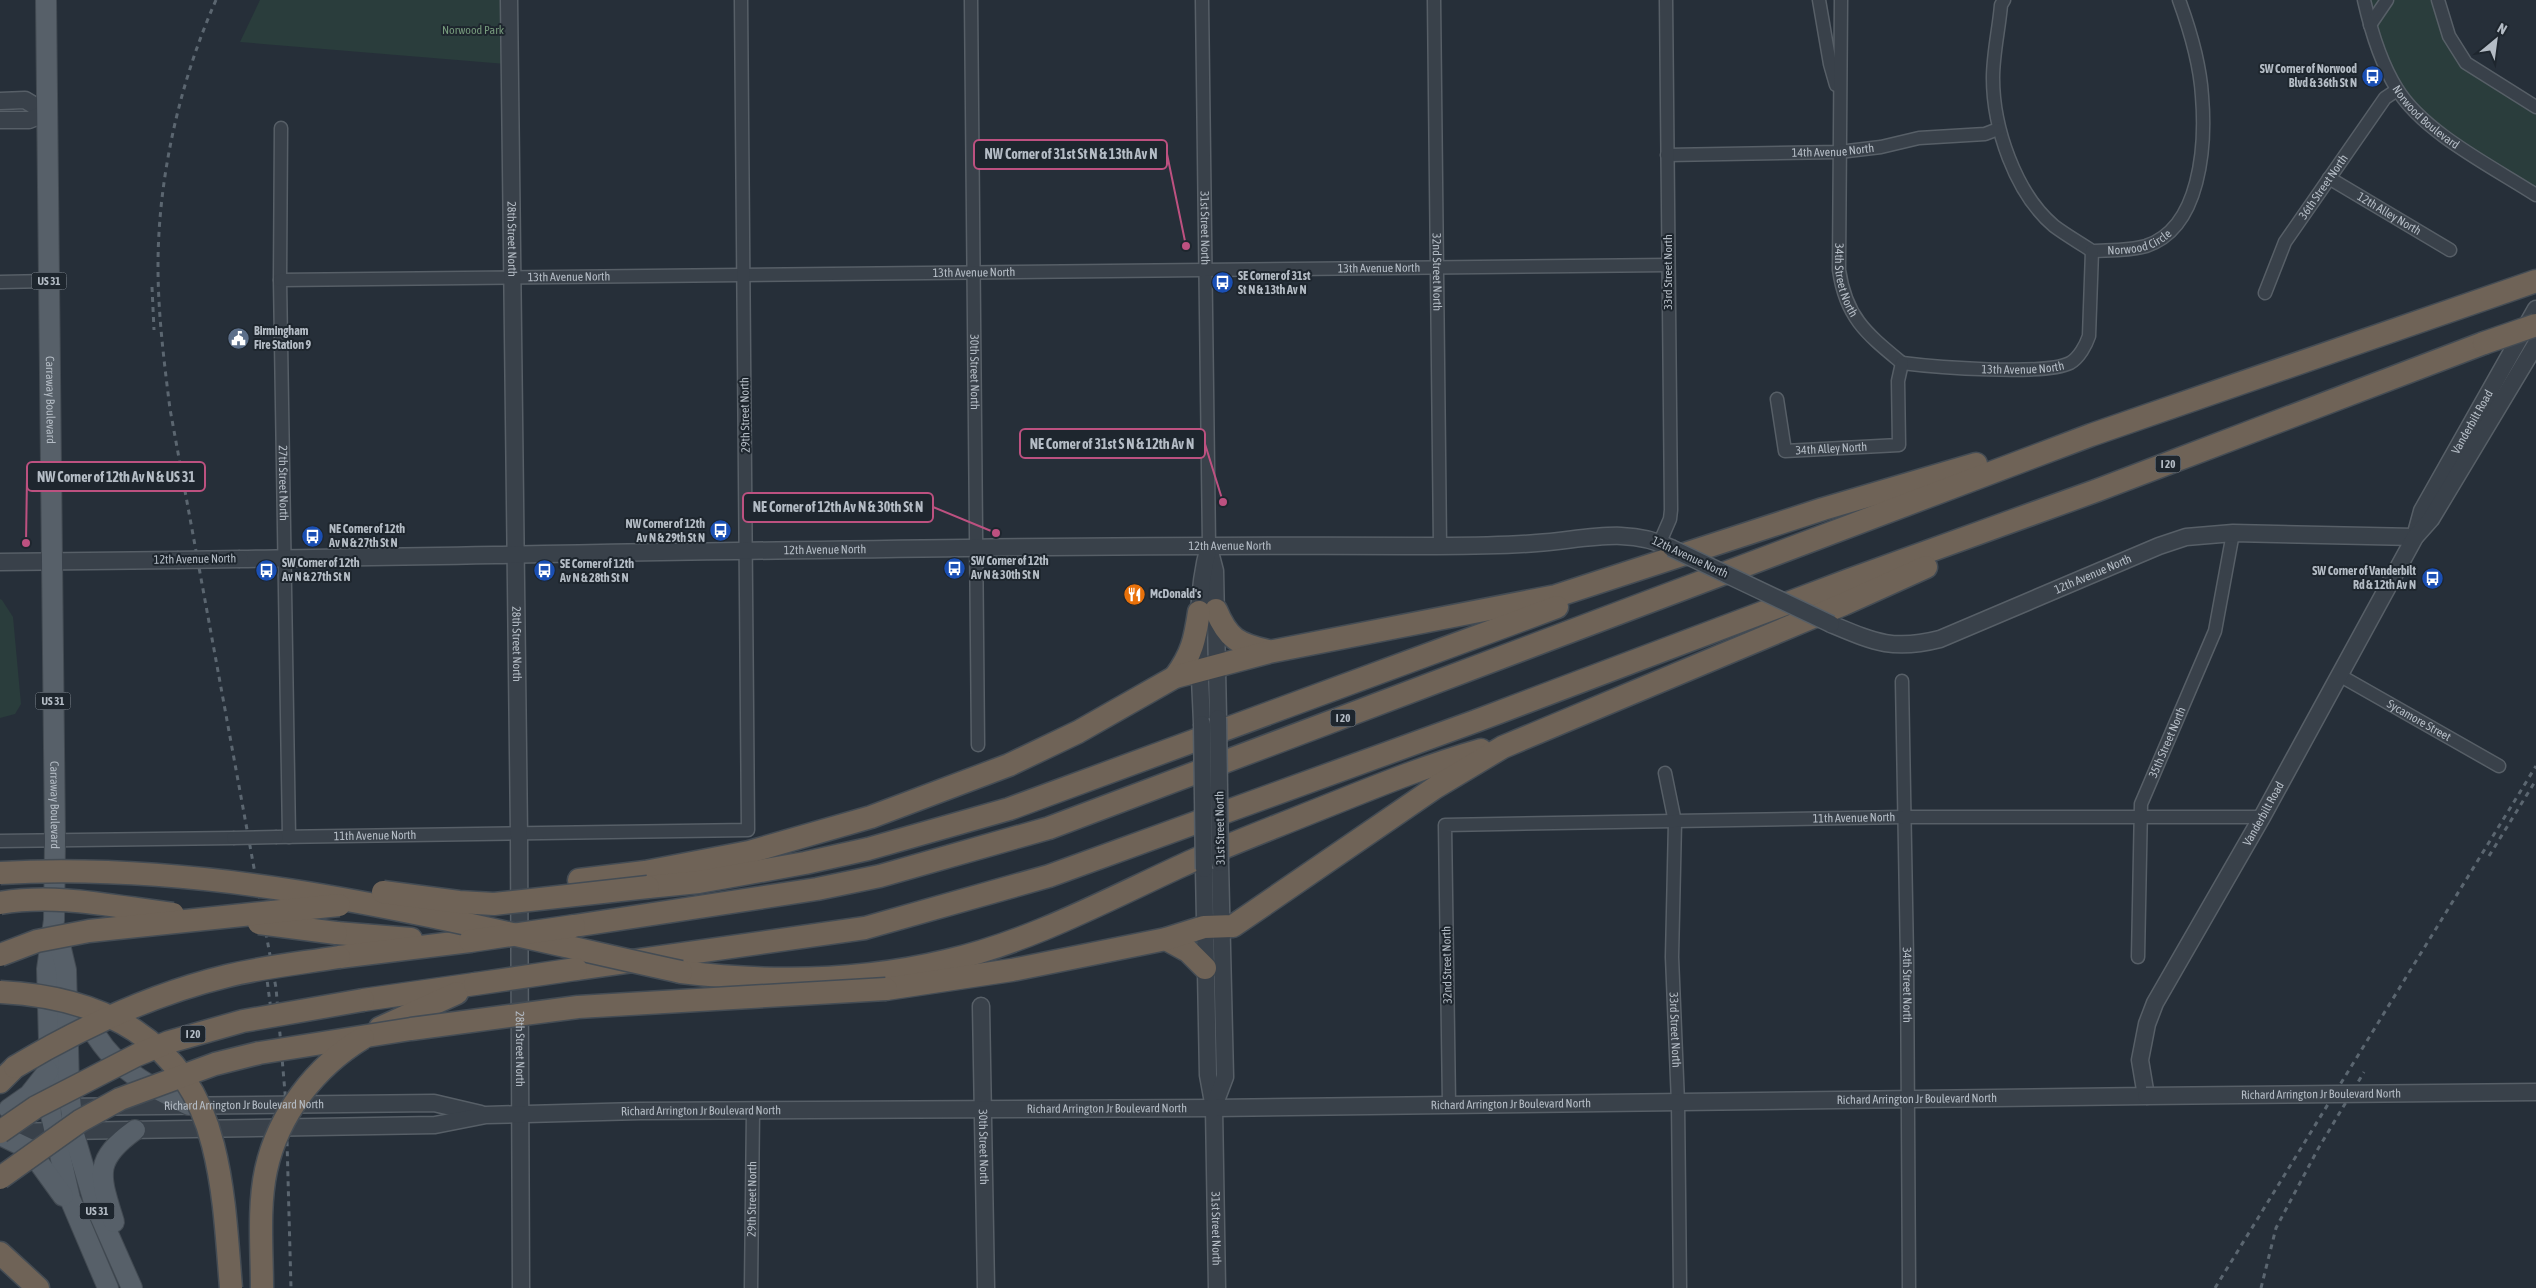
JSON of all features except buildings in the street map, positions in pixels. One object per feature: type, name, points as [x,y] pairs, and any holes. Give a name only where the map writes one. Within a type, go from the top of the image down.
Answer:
[{"type":"highway","name":"I 20","points":[[0,1082],[15,1067],[55,1043],[152,1000],[227,976],[339,957],[574,926],[816,888],[880,876],[1049,828],[2091,435],[2536,280]]},
{"type":"highway","name":"I 20","points":[[0,1133],[36,1107],[137,1055],[169,1042],[243,1021],[363,1000],[866,928],[1049,876],[1476,721],[1840,583],[2098,490],[2536,325]]},
{"type":"highway","points":[[0,955],[37,941],[89,931],[388,898],[523,887],[645,872],[707,861],[802,839],[871,817],[1000,768],[1078,732],[1175,677],[1269,652],[1556,596],[1804,516],[2013,453],[2091,435]]},
{"type":"highway","points":[[0,1178],[80,1121],[120,1100],[215,1064],[259,1053],[411,1028],[494,1020],[578,1007],[886,989],[971,978],[1166,939],[1214,927],[1233,926],[1466,768],[1504,747],[1844,604],[2098,490]]},
{"type":"highway","points":[[0,859],[158,860],[218,864],[384,892],[486,903],[513,903],[699,882],[805,863],[868,849],[1010,809],[1804,516]]},
{"type":"highway","points":[[1175,677],[1188,659],[1208,611],[1232,638],[1250,647],[1269,652]]},
{"type":"highway","points":[[0,873],[186,875],[306,892],[421,913],[681,972],[732,978],[793,980],[857,976],[948,961],[1025,936],[1237,842],[1424,767],[1533,735]]},
{"type":"highway","points":[[0,903],[22,899],[76,901],[336,933],[400,937],[436,945]]},
{"type":"highway","points":[[1166,939],[1188,951],[1205,968]]},
{"type":"highway","points":[[262,1288],[262,1211],[266,1171],[274,1140],[292,1106],[316,1076],[344,1050],[380,1028],[410,1016],[475,984]]},
{"type":"highway","points":[[0,992],[58,1000],[107,1014],[146,1036],[174,1067],[195,1098],[213,1144],[220,1178],[232,1288]]},
{"type":"highway","points":[[0,1253],[38,1288]]},
{"type":"highway","points":[[0,1272],[15,1288]]},
{"type":"main road","name":"Carraway Boulevard","points":[[46,0],[55,841],[54,920],[47,969],[48,1071],[60,1107],[73,1131],[94,1202],[134,1288]]},
{"type":"main road","name":"Carraway Boulevard","points":[[54,920],[66,970],[60,1107],[53,1131],[63,1178],[76,1216],[108,1288]]},
{"type":"main road","points":[[66,970],[89,1024],[115,1061],[147,1085],[189,1105]]},
{"type":"main road","points":[[5,1109],[28,1096],[48,1071]]},
{"type":"main road","points":[[134,1288],[106,1194],[103,1168],[109,1154],[119,1142],[135,1130]]},
{"type":"main road","points":[[0,1133],[24,1145],[34,1154],[76,1216]]},
{"type":"street","name":"28th Street North","points":[[509,0],[519,834],[521,1288]]},
{"type":"street","name":"29th Street North","points":[[741,0],[748,830]]},
{"type":"street","name":"30th Street North","points":[[971,0],[978,745]]},
{"type":"street","name":"31st Street North","points":[[1202,0],[1208,546],[1201,572],[1208,611],[1209,668],[1202,724],[1204,869],[1214,927],[1224,1077],[1214,1108]]},
{"type":"street","name":"32nd Street North","points":[[1434,0],[1440,546]]},
{"type":"street","name":"33rd Street North","points":[[1665,545],[1671,510],[1666,0]]},
{"type":"street","name":"34th Street North","points":[[1820,0],[1830,64],[1839,94]]},
{"type":"street","name":"34th Street North","points":[[1842,0],[1839,94],[1839,270],[1842,293],[1863,330],[1902,363]]},
{"type":"street","name":"Norwood Circle","points":[[2004,0],[2001,5],[1993,77],[1998,129],[2016,172],[2037,207],[2054,226],[2092,252],[2146,246],[2172,229],[2192,200],[2201,156],[2202,96],[2190,30],[2179,0]]},
{"type":"street","name":"Norwood Boulevard","points":[[2364,0],[2378,53],[2397,90],[2428,125],[2536,195]]},
{"type":"street","points":[[2370,26],[2387,0]]},
{"type":"street","points":[[2438,0],[2449,36],[2466,63],[2536,107]]},
{"type":"street","name":"36th Street North","points":[[2265,293],[2285,242],[2385,98],[2397,90]]},
{"type":"street","points":[[0,101],[25,100],[47,113]]},
{"type":"street","points":[[0,120],[29,120],[47,113]]},
{"type":"street","name":"27th Street North","points":[[281,128],[280,280],[284,558],[283,837]]},
{"type":"street","name":"14th Avenue North","points":[[1667,154],[1839,152],[1882,147],[1919,138],[1985,134],[1998,129]]},
{"type":"street","name":"12th Alley North","points":[[2329,178],[2450,250]]},
{"type":"street","name":"13th Avenue North","points":[[1902,363],[1936,367],[2001,369],[2051,367],[2070,363],[2085,347],[2090,336],[2092,252]]},
{"type":"street","name":"13th Avenue North","points":[[280,280],[1668,265]]},
{"type":"street","points":[[0,282],[49,281]]},
{"type":"street","name":"Vanderbilt Road","points":[[2415,537],[2422,511],[2536,309]]},
{"type":"street","name":"Vanderbilt Road","points":[[2146,1096],[2140,1060],[2147,1024],[2155,1003],[2262,818],[2415,537],[2431,519],[2536,344]]},
{"type":"street","name":"34th Alley North","points":[[1777,399],[1785,451],[1899,445],[1898,381],[1902,363]]},
{"type":"street","name":"12th Avenue North","points":[[0,562],[1208,546],[1440,546],[1521,544],[1617,534],[1641,536],[1665,545],[1831,624],[1880,643],[1898,646],[1920,644],[1940,638],[2158,546],[2186,537],[2234,533],[2415,537]]},
{"type":"street","name":"35th Street North","points":[[2138,957],[2141,804],[2215,631],[2234,533]]},
{"type":"street","name":"31st Street North","points":[[1209,668],[1218,718],[1220,863],[1214,927],[1205,968],[1208,1075],[1214,1108],[1217,1288]]},
{"type":"street","name":"Sycamore Street","points":[[2339,675],[2499,766]]},
{"type":"street","name":"34th Street North","points":[[1902,680],[1910,1288]]},
{"type":"street","name":"33rd Street North","points":[[1665,773],[1675,822],[1672,957],[1678,1103],[1680,1288]]},
{"type":"street","name":"11th Avenue North","points":[[1446,826],[1903,817],[2262,818]]},
{"type":"street","name":"32nd Street North","points":[[1446,826],[1449,1104]]},
{"type":"street","name":"11th Avenue North","points":[[0,842],[748,830]]},
{"type":"street","name":"30th Street North","points":[[981,1006],[986,1288]]},
{"type":"street","name":"Richard Arrington Jr Boulevard North","points":[[0,1133],[435,1125],[486,1115],[521,1114],[982,1108],[1214,1108],[1678,1103],[2536,1092]]},
{"type":"street","name":"Richard Arrington Jr Boulevard North","points":[[5,1109],[434,1102],[486,1115]]},
{"type":"street","name":"29th Street North","points":[[751,1288],[753,1111]]},
{"type":"green space","name":"Norwood Park","points":[[260,0],[504,0],[506,64],[240,42]]},
{"type":"green space","points":[[2369,0],[2434,0],[2443,37],[2536,113],[2536,188],[2463,143],[2428,116],[2414,102],[2391,66]]},
{"type":"green space","points":[[0,599],[13,617],[21,704],[15,714],[0,718]]},
{"type":"railway","points":[[216,0],[203,31],[182,96],[167,164],[159,232],[159,302],[170,409],[276,988],[286,1104],[291,1288]]},
{"type":"railway","points":[[152,287],[154,330]]},
{"type":"railway","points":[[2215,1288],[2536,766]]},
{"type":"railway","points":[[2489,856],[2536,780]]},
{"type":"railway","points":[[266,972],[271,1010]]},
{"type":"railway","points":[[2261,1288],[2276,1228],[2318,1149],[2364,1072]]},
{"type":"place","name":"SW Corner of Norwood Blvd & 36th St N","points":[[2373,76]]},
{"type":"place","name":"NW Corner of 31st St N & 13th Av N","points":[[1186,246]]},
{"type":"place","name":"SE Corner of 31st St N & 13th Av N","points":[[1222,283]]},
{"type":"place","name":"Birmingham Fire Station 9","points":[[238,338]]},
{"type":"place","name":"NE Corner of 31st S N & 12th Av N","points":[[1223,502]]},
{"type":"place","name":"NW Corner of 12th Av N & 29th St N","points":[[721,531]]},
{"type":"place","name":"NE Corner of 12th Av N & 30th St N","points":[[996,533]]},
{"type":"place","name":"NE Corner of 12th Av N & 27th St N","points":[[313,536]]},
{"type":"place","name":"NW Corner of 12th Av N & US 31","points":[[26,543]]},
{"type":"place","name":"SW Corner of 12th Av N & 30th St N","points":[[955,568]]},
{"type":"place","name":"SW Corner of 12th Av N & 27th St N","points":[[266,570]]},
{"type":"place","name":"SE Corner of 12th Av N & 28th St N","points":[[544,571]]},
{"type":"place","name":"SW Corner of Vanderbilt Rd & 12th Av N","points":[[2432,578]]},
{"type":"place","name":"McDonald's","points":[[1134,594]]}]
